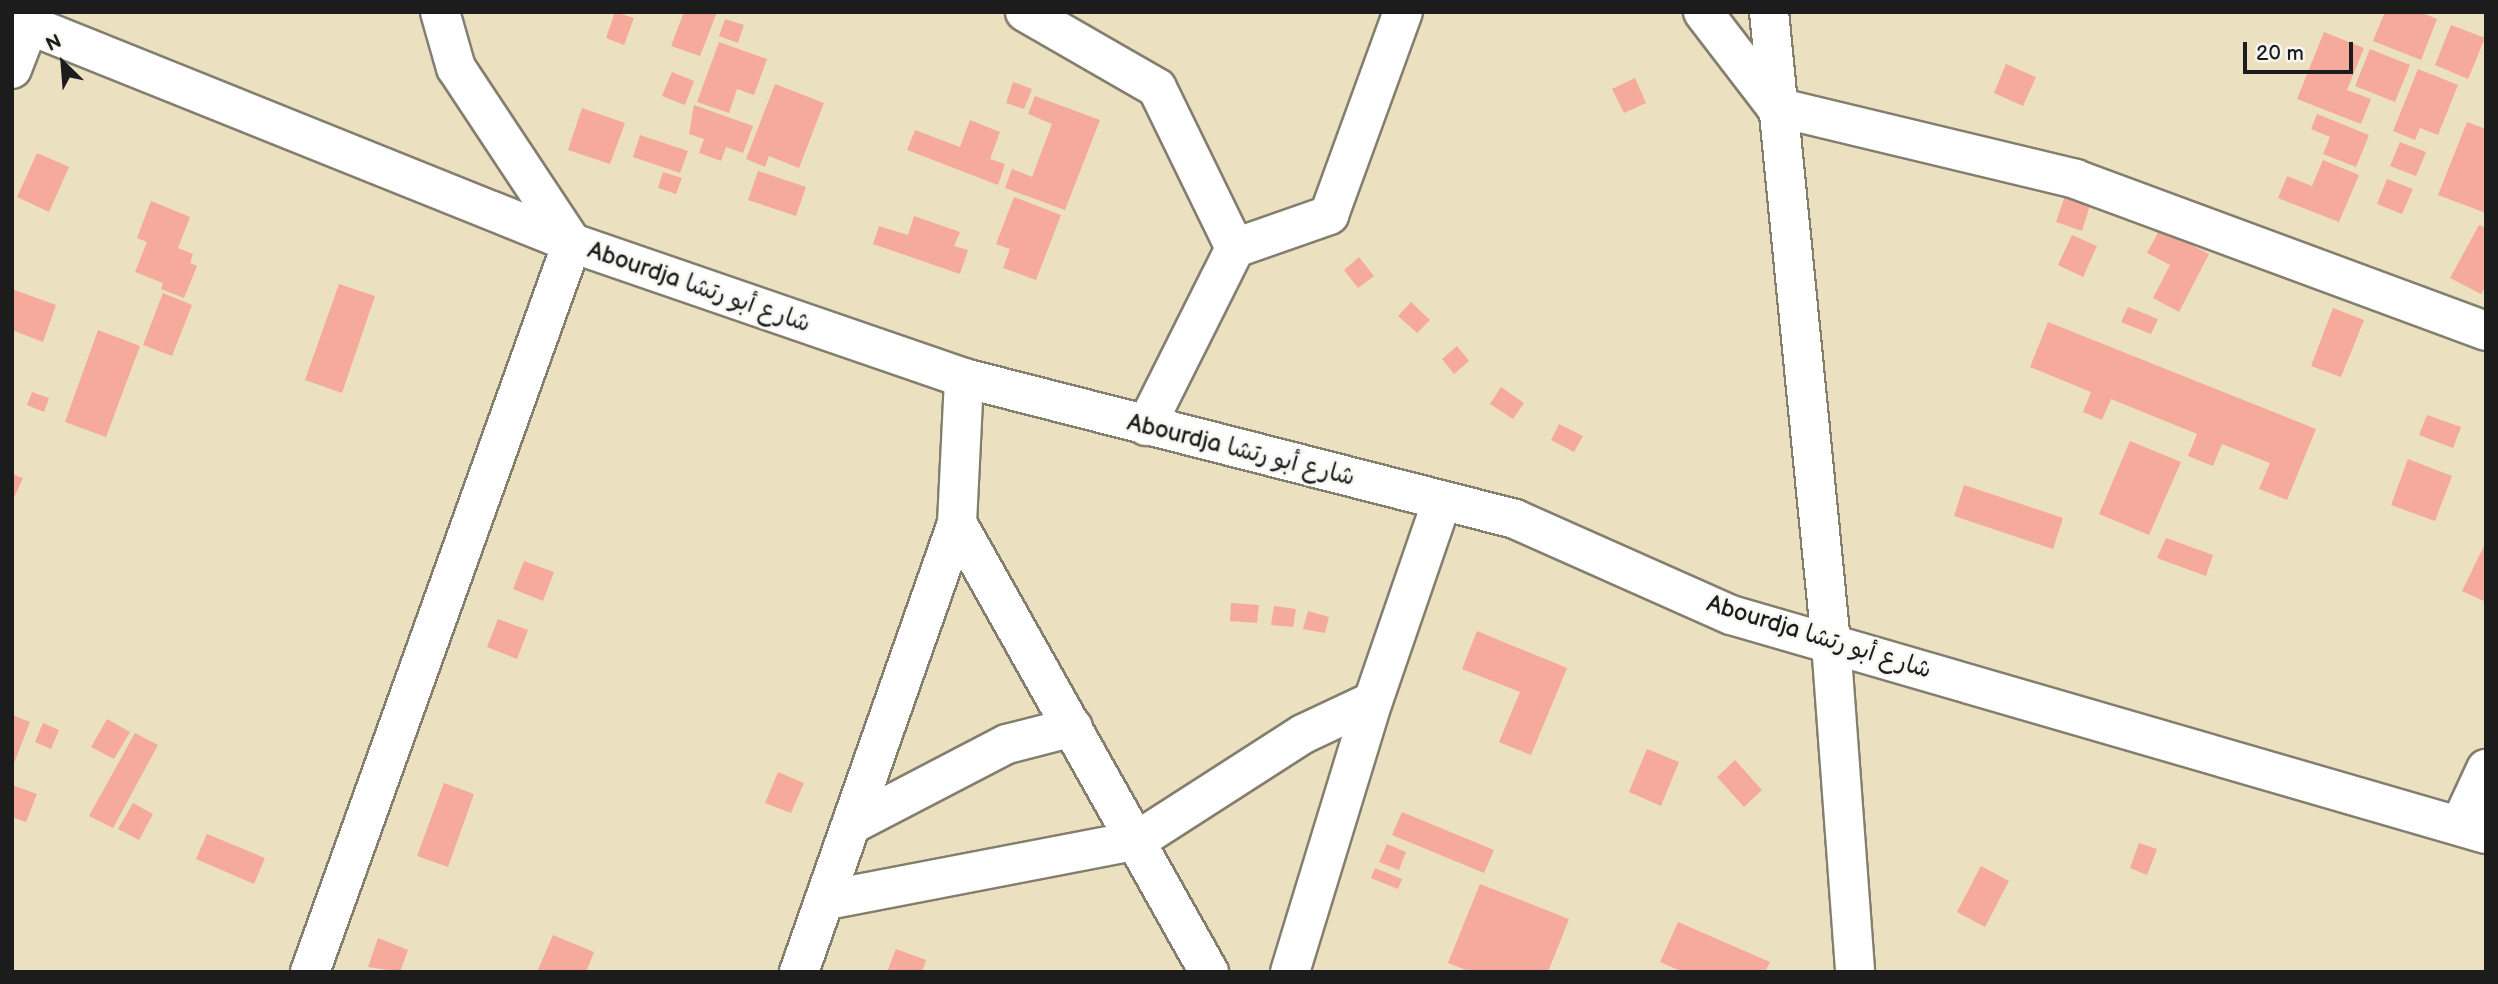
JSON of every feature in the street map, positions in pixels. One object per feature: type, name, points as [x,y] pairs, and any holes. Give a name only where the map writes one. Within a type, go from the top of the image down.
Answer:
[{"type":"street","points":[[310,972],[572,243],[456,68],[440,12]]},
{"type":"street","points":[[1025,12],[1157,88],[1235,248]]},
{"type":"street","points":[[1146,426],[1235,248],[1329,215],[1403,12]]},
{"type":"street","points":[[1703,12],[1776,107],[2076,179],[2486,331]]},
{"type":"street","points":[[1769,12],[1776,107],[1831,643],[1855,972]]},
{"type":"street","points":[[12,69],[25,17]]},
{"type":"street","name":"Abourdja شارع أبو رتشا","points":[[25,17],[572,243],[964,378],[1516,519],[1731,615],[2473,830]]},
{"type":"street","points":[[799,972],[827,900],[957,523],[964,378]]},
{"type":"street","points":[[1290,972],[1373,701],[1442,501]]},
{"type":"street","points":[[957,523],[1138,840],[1209,972]]},
{"type":"street","points":[[827,900],[1138,840],[1303,734],[1373,701]]},
{"type":"street","points":[[853,824],[1007,744],[1073,727]]},
{"type":"street","points":[[2473,830],[2486,769]]},
{"type":"building","points":[[615,12],[634,18],[624,45],[606,38]]},
{"type":"building","points":[[684,12],[717,12],[700,56],[671,46]]},
{"type":"building","points":[[2385,12],[2420,12],[2437,19],[2421,60],[2373,41]]},
{"type":"building","points":[[725,19],[744,25],[738,43],[719,36]]},
{"type":"building","points":[[2451,25],[2485,38],[2468,79],[2435,65]]},
{"type":"building","points":[[2324,32],[2364,48],[2347,90],[2371,99],[2361,124],[2297,99]]},
{"type":"building","points":[[719,42],[767,59],[754,95],[737,89],[729,113],[697,102]]},
{"type":"building","points":[[2370,49],[2410,65],[2395,102],[2355,86]]},
{"type":"building","points":[[2006,64],[2036,77],[2023,106],[1994,93]]},
{"type":"building","points":[[2418,69],[2458,85],[2438,135],[2420,128],[2415,140],[2393,131]]},
{"type":"building","points":[[672,72],[694,81],[685,105],[662,96]]},
{"type":"building","points":[[1635,78],[1646,103],[1624,113],[1612,89]]},
{"type":"building","points":[[1013,82],[1032,89],[1024,109],[1006,103]]},
{"type":"building","points":[[775,84],[824,103],[799,168],[769,156],[765,167],[746,159]]},
{"type":"building","points":[[1035,96],[1100,120],[1065,210],[1005,188],[1012,169],[1032,177],[1052,124],[1028,114]]},
{"type":"building","points":[[694,105],[753,126],[743,153],[726,147],[721,161],[699,153],[704,139],[689,134]]},
{"type":"building","points":[[582,108],[625,123],[610,164],[568,150]]},
{"type":"building","points":[[2317,114],[2369,135],[2356,167],[2323,154],[2330,137],[2311,129]]},
{"type":"building","points":[[970,120],[1000,132],[990,159],[1005,164],[998,185],[907,150],[915,130],[960,147]]},
{"type":"building","points":[[2467,122],[2486,129],[2486,213],[2438,195]]},
{"type":"building","points":[[640,135],[688,151],[680,173],[633,157]]},
{"type":"building","points":[[2400,142],[2426,152],[2416,176],[2390,166]]},
{"type":"building","points":[[37,153],[69,167],[49,212],[17,197]]},
{"type":"building","points":[[2323,160],[2359,175],[2339,222],[2278,198],[2287,176],[2312,186]]},
{"type":"building","points":[[758,171],[806,187],[796,216],[748,200]]},
{"type":"building","points":[[663,172],[682,178],[676,194],[658,188]]},
{"type":"building","points":[[2387,179],[2413,189],[2402,214],[2377,204]]},
{"type":"building","points":[[2065,196],[2090,205],[2082,231],[2056,222]]},
{"type":"building","points":[[1014,197],[1061,215],[1036,280],[1003,268],[1010,249],[996,244]]},
{"type":"building","points":[[151,201],[190,217],[178,248],[193,254],[190,263],[197,266],[184,298],[161,289],[163,283],[135,272],[147,242],[137,238]]},
{"type":"building","points":[[914,216],[960,232],[954,246],[968,250],[960,274],[873,244],[879,226],[908,235]]},
{"type":"building","points":[[2479,225],[2486,228],[2486,285],[2481,294],[2450,278]]},
{"type":"building","points":[[2160,229],[2209,254],[2179,312],[2153,298],[2170,265],[2147,253]]},
{"type":"building","points":[[2072,235],[2097,246],[2083,277],[2058,265]]},
{"type":"building","points":[[1359,257],[1374,276],[1358,288],[1344,270]]},
{"type":"building","points":[[339,284],[375,296],[342,393],[305,380]]},
{"type":"building","points":[[12,289],[56,305],[43,342],[12,330]]},
{"type":"building","points":[[163,293],[192,305],[172,356],[143,345]]},
{"type":"building","points":[[1411,302],[1430,320],[1417,333],[1398,316]]},
{"type":"building","points":[[2128,307],[2158,319],[2151,334],[2121,322]]},
{"type":"building","points":[[2333,308],[2364,320],[2341,377],[2311,366]]},
{"type":"building","points":[[2048,322],[2316,429],[2287,500],[2259,489],[2270,463],[2222,444],[2213,466],[2188,456],[2197,434],[2111,399],[2102,420],[2083,412],[2091,392],[2030,367]]},
{"type":"building","points":[[98,330],[140,346],[106,437],[65,422]]},
{"type":"building","points":[[1457,346],[1469,361],[1454,374],[1442,359]]},
{"type":"building","points":[[1501,387],[1524,403],[1513,419],[1490,404]]},
{"type":"building","points":[[32,392],[49,398],[44,412],[27,405]]},
{"type":"building","points":[[2427,415],[2461,427],[2453,448],[2419,435]]},
{"type":"building","points":[[1559,424],[1583,436],[1574,452],[1551,440]]},
{"type":"building","points":[[2130,441],[2181,462],[2149,535],[2099,514]]},
{"type":"building","points":[[2408,459],[2452,476],[2435,521],[2391,505]]},
{"type":"building","points":[[12,474],[23,478],[12,502]]},
{"type":"building","points":[[1964,485],[2063,518],[2053,549],[1954,516]]},
{"type":"building","points":[[2166,538],[2213,555],[2206,576],[2157,558]]},
{"type":"building","points":[[2486,542],[2486,602],[2462,591]]},
{"type":"building","points":[[524,561],[554,572],[543,601],[513,589]]},
{"type":"building","points":[[1231,603],[1259,605],[1257,623],[1230,621]]},
{"type":"building","points":[[1274,606],[1296,609],[1293,627],[1271,625]]},
{"type":"building","points":[[1308,611],[1329,617],[1325,633],[1303,629]]},
{"type":"building","points":[[498,619],[528,630],[517,659],[487,647]]},
{"type":"building","points":[[1477,631],[1567,668],[1531,755],[1499,742],[1520,692],[1462,669]]},
{"type":"building","points":[[12,715],[30,722],[12,768]]},
{"type":"building","points":[[107,719],[130,732],[114,759],[91,747]]},
{"type":"building","points":[[43,723],[59,730],[51,749],[35,742]]},
{"type":"building","points":[[135,733],[158,745],[113,828],[89,816]]},
{"type":"building","points":[[1647,749],[1679,762],[1661,806],[1629,792]]},
{"type":"building","points":[[1735,760],[1762,790],[1744,807],[1717,777]]},
{"type":"building","points":[[778,772],[804,783],[791,813],[765,803]]},
{"type":"building","points":[[444,783],[474,794],[448,867],[417,856]]},
{"type":"building","points":[[12,785],[37,794],[26,822],[12,817]]},
{"type":"building","points":[[133,803],[153,814],[139,840],[118,829]]},
{"type":"building","points":[[1402,812],[1494,850],[1484,873],[1392,835]]},
{"type":"building","points":[[207,834],[265,858],[254,884],[196,859]]},
{"type":"building","points":[[2139,843],[2157,849],[2147,875],[2130,868]]},
{"type":"building","points":[[1387,844],[1406,852],[1399,870],[1379,862]]},
{"type":"building","points":[[1981,866],[2009,881],[1985,927],[1957,912]]},
{"type":"building","points":[[1375,868],[1402,879],[1398,889],[1371,878]]},
{"type":"building","points":[[1480,884],[1569,919],[1548,972],[1471,972],[1448,963]]},
{"type":"building","points":[[1678,922],[1770,962],[1765,972],[1683,972],[1660,962]]},
{"type":"building","points":[[553,935],[594,952],[586,972],[537,972]]},
{"type":"building","points":[[378,938],[408,950],[400,972],[368,967]]},
{"type":"building","points":[[896,949],[926,960],[922,972],[887,972]]}]
